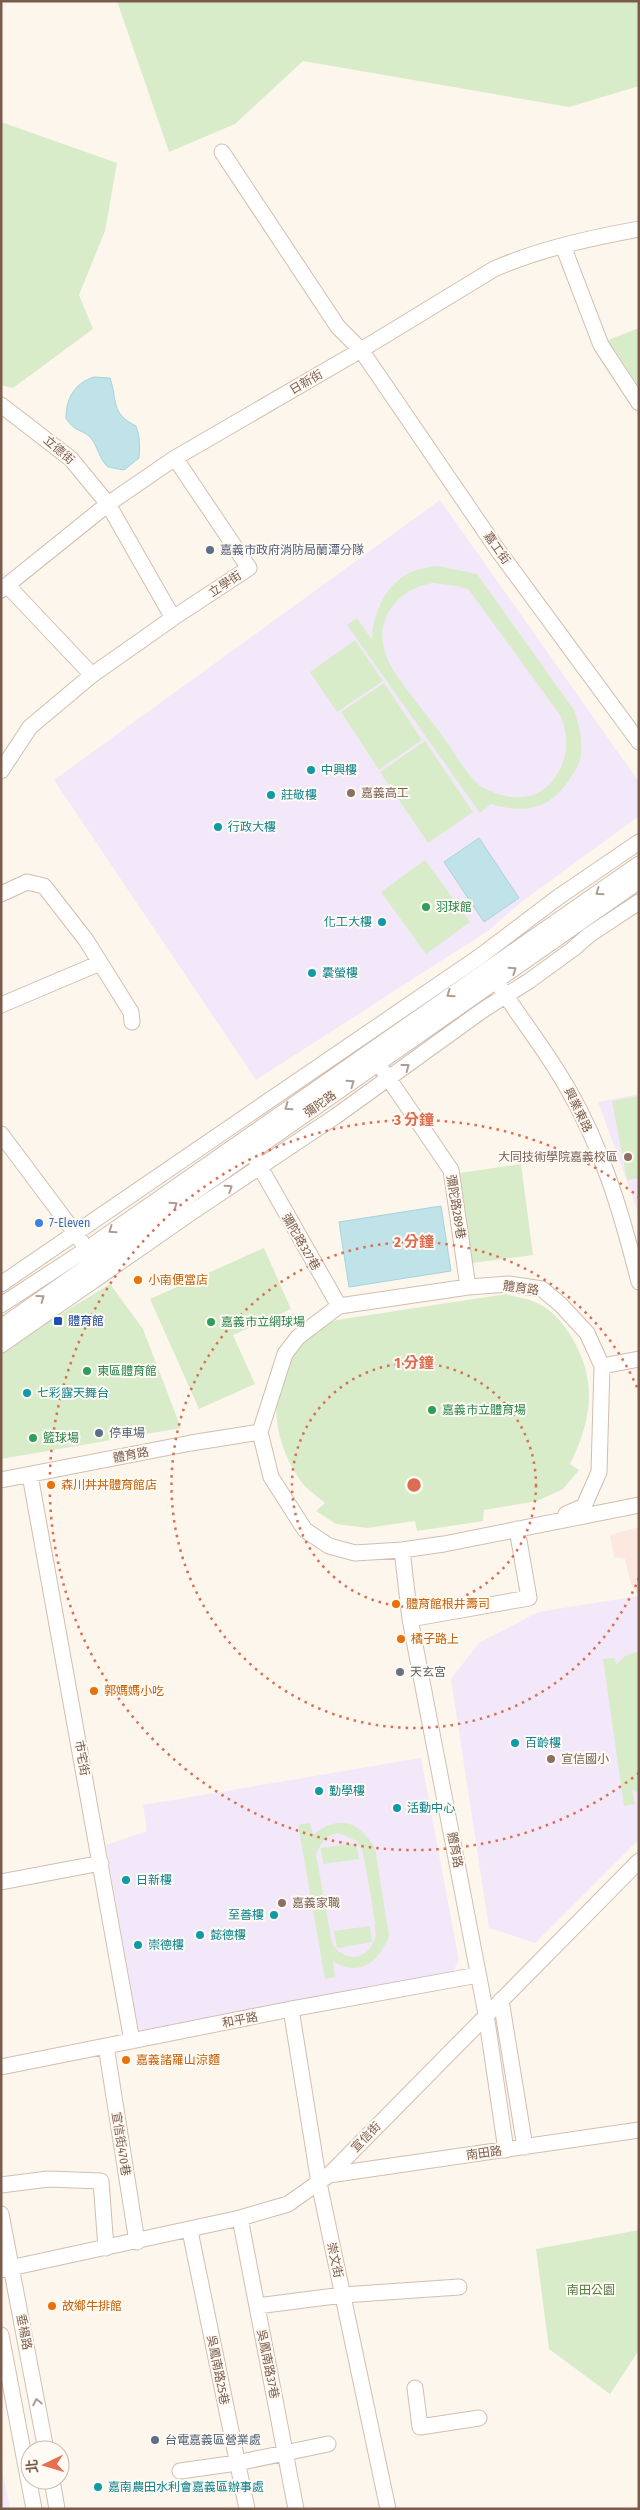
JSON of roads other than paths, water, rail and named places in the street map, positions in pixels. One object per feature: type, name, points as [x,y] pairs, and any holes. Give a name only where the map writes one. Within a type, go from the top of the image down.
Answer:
[{"type":"street","name":"嘉工街","points":[[222,152],[338,328],[361,350],[497,549],[639,742]]},
{"type":"street","name":"日新街","points":[[4,588],[108,504],[175,458],[361,350],[494,269],[517,259],[563,246],[639,229]]},
{"type":"street","points":[[563,246],[601,344],[639,403]]},
{"type":"street","name":"立德街","points":[[1,405],[71,460],[108,504],[173,618]]},
{"type":"street","name":"立學街","points":[[1,771],[30,728],[92,675],[249,568],[175,458]]},
{"type":"street","points":[[4,588],[92,675]]},
{"type":"street","name":"彌陀路","points":[[1,1326],[324,1101],[552,902],[639,842]]},
{"type":"street","name":"彌陀路","points":[[1,1284],[222,1132],[310,1082],[373,1058],[496,982],[639,864]]},
{"type":"street","name":"彌陀路","points":[[1,1305],[86,1249],[238,1142],[359,1039],[483,963],[567,923],[639,881]]},
{"type":"street","points":[[1,894],[27,882],[44,886],[86,940],[131,1012],[132,1022]]},
{"type":"street","points":[[552,902],[584,946]]},
{"type":"street","name":"彌陀路","points":[[1,1345],[192,1212],[263,1172],[336,1116],[391,1081],[505,995],[584,946],[639,902]]},
{"type":"street","points":[[1,1005],[100,963]]},
{"type":"street","name":"興業東路","points":[[483,963],[560,1075],[582,1116],[610,1179],[639,1282]]},
{"type":"street","name":"彌陀路289巷","points":[[359,1039],[391,1081],[450,1170],[468,1286]]},
{"type":"street","points":[[310,1082],[336,1116]]},
{"type":"street","name":"彌陀路327巷","points":[[222,1132],[238,1142],[250,1154],[263,1172],[339,1306]]},
{"type":"street","points":[[1,1134],[86,1249]]},
{"type":"street","name":"體育路","points":[[542,1526],[584,1506],[598,1472],[602,1366],[587,1333],[560,1304],[542,1289],[509,1284],[468,1286],[339,1306],[311,1326],[285,1354],[260,1432],[271,1477],[305,1530],[329,1546],[355,1552],[402,1550],[542,1526],[639,1504]]},
{"type":"street","points":[[602,1366],[639,1360]]},
{"type":"street","name":"體育路","points":[[1,1480],[191,1443],[260,1432]]},
{"type":"street","name":"市宅街","points":[[30,1475],[132,2041]]},
{"type":"street","points":[[410,1619],[529,1598],[517,1529]]},
{"type":"street","name":"體育路","points":[[402,1550],[410,1619],[486,2014],[506,2150]]},
{"type":"street","name":"宣信街","points":[[6,2269],[190,2231],[288,2204],[324,2179],[639,1861]]},
{"type":"street","points":[[1,1882],[101,1863]]},
{"type":"street","name":"和平路","points":[[1,2067],[291,2009],[478,1975]]},
{"type":"street","points":[[501,2000],[525,2147]]},
{"type":"street","name":"崇文街","points":[[291,2009],[324,2179],[343,2295],[388,2509]]},
{"type":"street","name":"宣信街470巷","points":[[106,2046],[137,2242]]},
{"type":"street","name":"南田路","points":[[324,2179],[639,2130]]},
{"type":"street","points":[[1,2185],[48,2179],[100,2181],[106,2248]]},
{"type":"street","name":"垂楊路","points":[[1,2214],[6,2269],[23,2329],[44,2440]]},
{"type":"street","name":"吳鳳南路37巷","points":[[240,2218],[296,2509]]},
{"type":"street","name":"吳鳳南路25巷","points":[[190,2231],[247,2509]]},
{"type":"street","points":[[257,2306],[343,2295],[459,2287]]},
{"type":"street","points":[[1,2334],[23,2329]]},
{"type":"street","name":"垂楊路","points":[[1,2334],[34,2509]]},
{"type":"street","points":[[415,2388],[420,2427],[479,2418]]},
{"type":"street","points":[[180,2471],[328,2444]]},
{"type":"street","points":[[54,2490],[57,2509]]},
{"type":"water","points":[[94,377],[110,378],[118,411],[136,426],[139,458],[124,470],[108,467],[90,437],[72,426],[66,418],[66,411],[73,392],[82,383]]},
{"type":"water","points":[[479,838],[519,898],[484,922],[444,862]]},
{"type":"water","points":[[441,1206],[451,1271],[349,1287],[339,1222]]},
{"type":"place","name":"嘉義市政府消防局蘭潭分隊","points":[[210,550]]},
{"type":"place","name":"中興樓","points":[[311,770]]},
{"type":"place","name":"嘉義高工","points":[[351,793]]},
{"type":"place","name":"莊敬樓","points":[[271,795]]},
{"type":"place","name":"行政大樓","points":[[218,827]]},
{"type":"place","name":"羽球館","points":[[426,907]]},
{"type":"place","name":"化工大樓","points":[[382,922]]},
{"type":"place","name":"囊螢樓","points":[[312,973]]},
{"type":"place","name":"大同技術學院嘉義校區","points":[[628,1157]]},
{"type":"place","name":"7-Eleven","points":[[39,1223]]},
{"type":"place","name":"小南便當店","points":[[138,1280]]},
{"type":"place","name":"體育館","points":[[58,1321]]},
{"type":"place","name":"嘉義市立網球場","points":[[211,1322]]},
{"type":"place","name":"東區體育館","points":[[87,1371]]},
{"type":"place","name":"七彩露天舞台","points":[[27,1393]]},
{"type":"place","name":"嘉義市立體育場","points":[[432,1410]]},
{"type":"place","name":"停車場","points":[[99,1433]]},
{"type":"place","name":"籃球場","points":[[33,1438]]},
{"type":"place","name":"森川丼丼體育館店","points":[[51,1485]]},
{"type":"place","name":"體育館根井壽司","points":[[396,1604]]},
{"type":"place","name":"橘子路上","points":[[401,1639]]},
{"type":"place","name":"天玄宮","points":[[400,1672]]},
{"type":"place","name":"郭媽媽小吃","points":[[94,1691]]},
{"type":"place","name":"百齡樓","points":[[515,1743]]},
{"type":"place","name":"宣信國小","points":[[551,1759]]},
{"type":"place","name":"勤學樓","points":[[319,1791]]},
{"type":"place","name":"活動中心","points":[[397,1808]]},
{"type":"place","name":"日新樓","points":[[126,1880]]},
{"type":"place","name":"嘉義家職","points":[[282,1903]]},
{"type":"place","name":"至善樓","points":[[274,1915]]},
{"type":"place","name":"懿德樓","points":[[200,1935]]},
{"type":"place","name":"崇德樓","points":[[138,1945]]},
{"type":"place","name":"嘉義諸羅山涼麵","points":[[126,2060]]},
{"type":"place","name":"故鄉牛排館","points":[[52,2306]]},
{"type":"place","name":"台電嘉義區營業處","points":[[155,2440]]},
{"type":"place","name":"嘉南農田水利會嘉義區辦事處","points":[[98,2487]]},
{"type":"park label","name":"南田公園","points":[[591,2290]]}]
